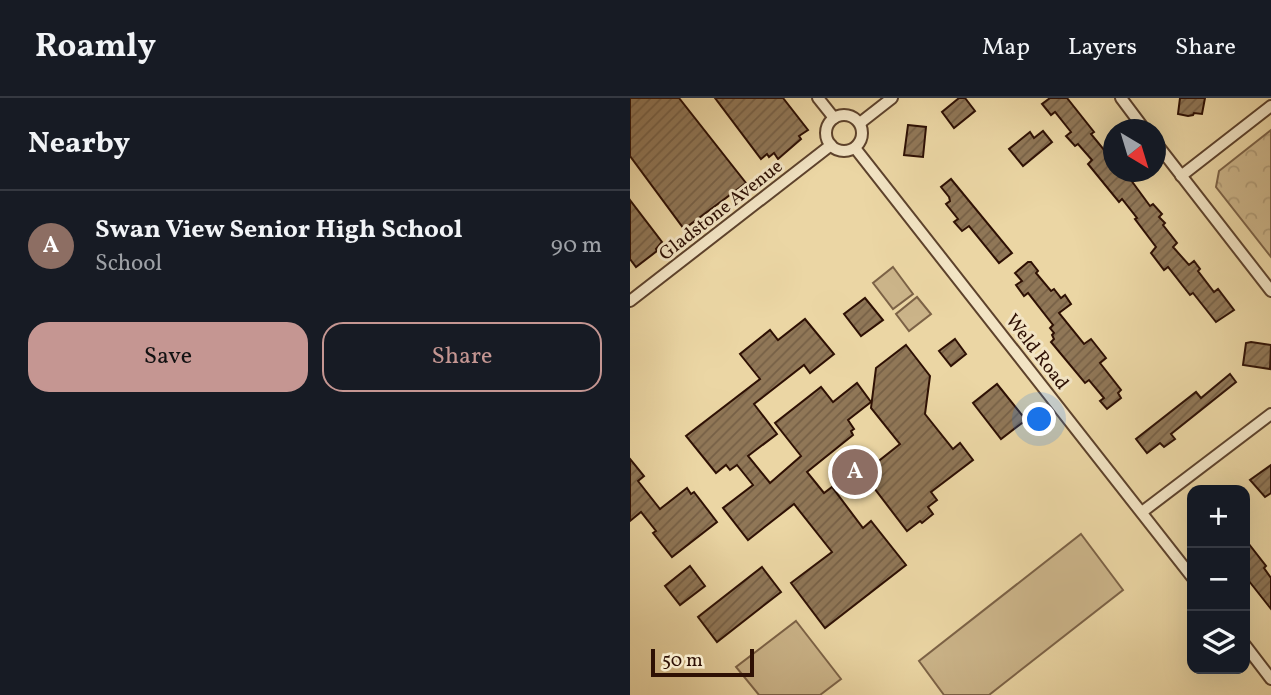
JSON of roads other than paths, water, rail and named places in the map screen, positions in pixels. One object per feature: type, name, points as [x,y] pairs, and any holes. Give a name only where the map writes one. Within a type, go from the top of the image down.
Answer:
[{"type":"street","points":[[818,98],[834,118]]},
{"type":"street","points":[[860,123],[892,98]]},
{"type":"street","points":[[1121,98],[1137,119]]},
{"type":"street","points":[[1181,176],[1271,106]]},
{"type":"street","points":[[846,115],[860,123],[862,135],[855,148],[844,151],[831,145],[827,131],[834,118],[846,115]]},
{"type":"street","name":"Gladstone Avenue","points":[[630,301],[831,145]]},
{"type":"street","name":"Weld Road","points":[[855,148],[1187,570]]},
{"type":"street","points":[[1166,156],[1271,291]]},
{"type":"street","points":[[1142,512],[1271,414]]},
{"type":"street","points":[[1250,652],[1271,679]]},
{"type":"place","name":"Swan View Senior High School","points":[[855,472]]}]
